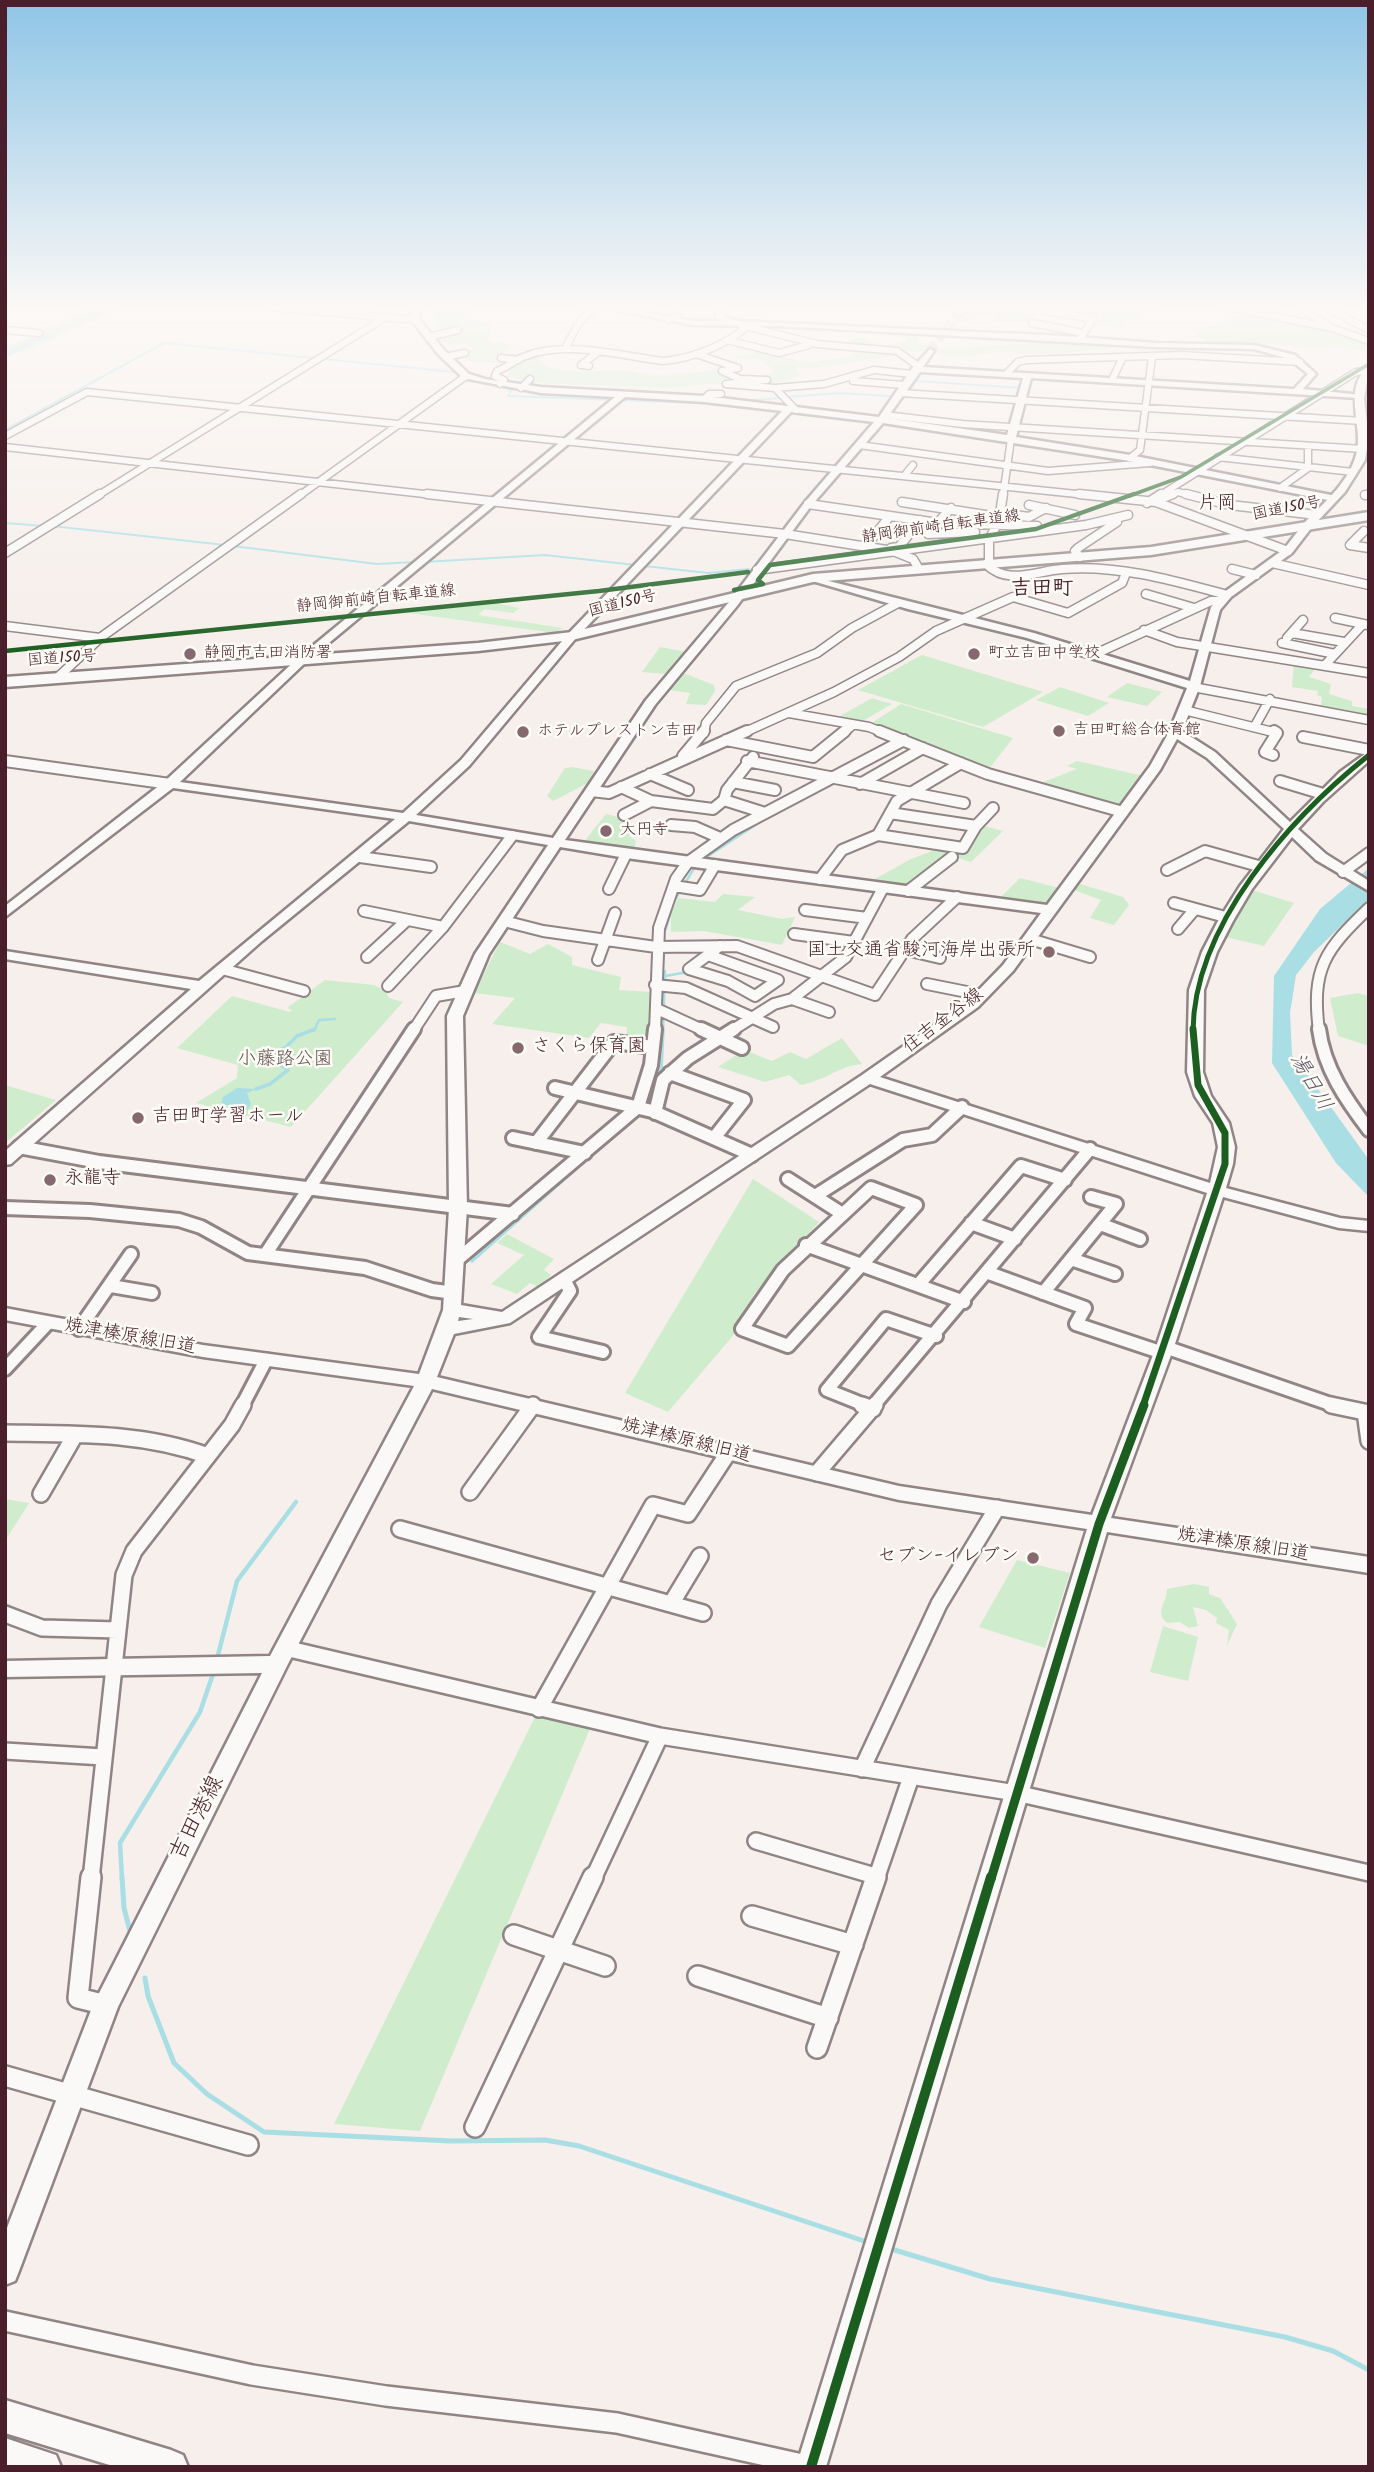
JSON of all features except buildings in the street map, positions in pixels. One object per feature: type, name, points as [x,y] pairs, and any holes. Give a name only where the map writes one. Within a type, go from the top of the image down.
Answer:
[{"type":"highway","name":"国道150号","points":[[5,682],[478,648],[572,636],[813,578],[987,564],[1068,562],[1245,536],[1313,519],[1369,516]]},
{"type":"main road","points":[[1313,519],[1353,472],[1365,450],[1362,422]]},
{"type":"main road","points":[[5,2416],[171,2467]]},
{"type":"main road","points":[[5,2455],[44,2467]]},
{"type":"street","points":[[5,436],[30,422]]},
{"type":"street","points":[[5,553],[216,422]]},
{"type":"street","points":[[375,422],[1150,501],[1288,551]]},
{"type":"street","points":[[57,678],[100,638],[404,422]]},
{"type":"street","points":[[5,913],[170,784],[302,660],[425,562],[589,422]]},
{"type":"street","points":[[5,1160],[202,986],[360,857],[465,762],[572,636],[740,459],[779,422]]},
{"type":"street","points":[[426,1381],[451,1311],[457,1260],[455,1016],[482,954],[650,703],[739,595],[808,504],[879,422]]},
{"type":"street","points":[[909,422],[943,428],[968,436],[1011,439],[1130,458],[1195,473],[1333,498]]},
{"type":"street","points":[[939,422],[1365,450]]},
{"type":"street","points":[[987,564],[1015,422]]},
{"type":"street","points":[[1130,458],[1140,450],[1143,422]]},
{"type":"street","points":[[1224,598],[1159,577],[1068,562],[1077,548],[1274,422]]},
{"type":"street","points":[[943,428],[960,424]]},
{"type":"street","points":[[884,448],[890,440]]},
{"type":"street","points":[[859,445],[1048,471],[1150,463]]},
{"type":"street","points":[[1308,446],[1308,468]]},
{"type":"street","points":[[5,447],[785,534],[893,551],[913,559],[919,569]]},
{"type":"street","points":[[1218,457],[1353,472]]},
{"type":"street","points":[[904,476],[913,465]]},
{"type":"street","points":[[1280,488],[1308,468]]},
{"type":"street","points":[[1150,501],[1186,489],[1183,480]]},
{"type":"street","points":[[1093,655],[1194,608],[1224,598],[1288,551],[1313,519],[1223,504],[1178,492]]},
{"type":"street","points":[[902,502],[951,508],[996,525]]},
{"type":"street","points":[[808,504],[938,523],[1039,526]]},
{"type":"street","points":[[1029,505],[1075,515]]},
{"type":"street","points":[[951,508],[928,534],[996,525],[1086,526],[1128,514]]},
{"type":"street","points":[[757,570],[893,551],[1029,517],[1046,508]]},
{"type":"street","points":[[866,546],[890,516]]},
{"type":"street","points":[[881,549],[899,547],[920,520]]},
{"type":"street","points":[[1349,528],[1366,531]]},
{"type":"street","points":[[1366,531],[1350,545],[1369,548]]},
{"type":"street","points":[[1272,563],[1369,585]]},
{"type":"street","points":[[1232,569],[1256,575]]},
{"type":"street","points":[[591,791],[609,793],[789,713],[899,657],[936,631],[1013,597],[1068,613],[1122,583],[1126,573]]},
{"type":"street","points":[[813,578],[898,603],[967,619],[1193,686],[1369,720]]},
{"type":"street","points":[[1146,594],[1194,608]]},
{"type":"street","name":"住吉金谷線","points":[[451,1311],[491,1324],[508,1316],[868,1078],[982,995],[1008,968],[1156,767],[1184,710],[1215,609],[1224,598]]},
{"type":"street","points":[[678,761],[703,736],[706,723],[736,687],[817,653],[852,628],[898,603]]},
{"type":"street","points":[[1335,618],[1366,624]]},
{"type":"street","points":[[1270,657],[1303,620]]},
{"type":"street","points":[[1325,666],[1343,642],[1366,624]]},
{"type":"street","points":[[5,626],[100,638]]},
{"type":"street","points":[[1144,630],[1177,642],[1368,672]]},
{"type":"street","points":[[1292,633],[1343,642]]},
{"type":"street","points":[[1282,643],[1335,654]]},
{"type":"street","points":[[1255,726],[1270,699]]},
{"type":"street","points":[[1184,710],[1277,733],[1265,752],[1273,755]]},
{"type":"street","points":[[789,713],[870,727],[961,764],[1123,812]]},
{"type":"street","points":[[725,740],[814,757],[853,725]]},
{"type":"street","points":[[1175,732],[1211,755],[1292,830],[1345,873],[1369,887]]},
{"type":"street","points":[[1303,737],[1369,750]]},
{"type":"street","points":[[647,1110],[648,1076],[657,1009],[656,947],[666,903],[688,862],[720,838],[904,740]]},
{"type":"street","points":[[621,787],[651,801],[713,809],[724,800],[747,761],[764,747]]},
{"type":"street","points":[[860,784],[923,748]]},
{"type":"street","points":[[5,2321],[251,2375],[386,2396],[617,2423],[811,2466],[1099,1524],[1164,1350],[1228,1148],[1225,1128],[1202,1093],[1195,1074],[1196,985],[1228,918],[1262,867],[1336,779],[1369,755]]},
{"type":"street","points":[[5,761],[406,817],[626,854],[1052,910]]},
{"type":"street","points":[[747,761],[964,803]]},
{"type":"street","points":[[878,835],[897,800],[961,764]]},
{"type":"street","points":[[650,774],[688,790]]},
{"type":"street","points":[[1280,781],[1323,794]]},
{"type":"street","points":[[670,804],[698,782]]},
{"type":"street","points":[[733,782],[775,790]]},
{"type":"street","points":[[724,800],[765,813]]},
{"type":"street","points":[[624,815],[651,801]]},
{"type":"street","points":[[820,879],[842,850],[878,835],[963,848],[976,826],[993,808]]},
{"type":"street","points":[[890,813],[976,826]]},
{"type":"street","points":[[671,825],[695,827],[720,838]]},
{"type":"street","points":[[388,986],[443,928],[512,836]]},
{"type":"street","points":[[1167,870],[1205,851],[1262,867]]},
{"type":"street","points":[[1345,873],[1369,853]]},
{"type":"street","points":[[609,889],[626,854]]},
{"type":"street","points":[[360,857],[431,867]]},
{"type":"street","points":[[908,891],[952,857]]},
{"type":"street","points":[[677,886],[701,890],[715,865]]},
{"type":"street","points":[[457,1260],[585,1153],[647,1110],[663,1080],[670,1073],[718,1036],[774,1003],[792,999],[846,957],[883,888]]},
{"type":"street","points":[[503,921],[543,931],[656,947],[737,946],[874,995],[924,926],[957,897]]},
{"type":"street","points":[[1174,903],[1228,918]]},
{"type":"street","points":[[1369,908],[1354,922],[1317,974],[1316,1024],[1319,1045],[1329,1067],[1352,1109],[1369,1130]]},
{"type":"street","points":[[805,909],[867,918]]},
{"type":"street","points":[[1178,929],[1195,909]]},
{"type":"street","points":[[365,911],[443,928]]},
{"type":"street","points":[[598,960],[615,913]]},
{"type":"street","points":[[367,957],[406,921]]},
{"type":"street","points":[[794,934],[854,942]]},
{"type":"street","points":[[1030,939],[1090,957]]},
{"type":"street","points":[[708,955],[778,980],[755,996],[728,981],[689,969],[720,946]]},
{"type":"street","points":[[906,950],[940,958]]},
{"type":"street","points":[[5,955],[202,986]]},
{"type":"street","points":[[222,969],[304,991]]},
{"type":"street","points":[[926,984],[982,995]]},
{"type":"street","points":[[657,985],[687,988],[773,1027]]},
{"type":"street","points":[[265,1255],[308,1186],[436,996],[445,992],[465,991]]},
{"type":"street","points":[[792,999],[829,1012]]},
{"type":"street","points":[[657,1009],[742,1048]]},
{"type":"street","points":[[536,1143],[614,1042],[653,1047]]},
{"type":"street","points":[[670,1073],[744,1100],[714,1138]]},
{"type":"street","points":[[868,1078],[1214,1189],[1339,1223],[1369,1226]]},
{"type":"street","points":[[555,1088],[647,1110],[752,1155]]},
{"type":"street","points":[[815,1196],[903,1140],[932,1135],[962,1107]]},
{"type":"street","points":[[513,1138],[585,1153]]},
{"type":"street","points":[[19,1147],[99,1162],[308,1186],[513,1214]]},
{"type":"street","points":[[817,1474],[989,1273],[1090,1149]]},
{"type":"street","points":[[918,1285],[1021,1166],[1065,1180]]},
{"type":"street","points":[[788,1179],[841,1213]]},
{"type":"street","points":[[871,1188],[916,1205],[788,1346],[742,1329],[757,1298],[806,1245],[871,1188]]},
{"type":"street","points":[[1043,1293],[1116,1204],[1091,1197]]},
{"type":"street","points":[[5,1208],[90,1211],[179,1220],[201,1227],[235,1248],[386,1273],[432,1290],[451,1311]]},
{"type":"street","points":[[971,1223],[1016,1239]]},
{"type":"street","points":[[1100,1224],[1140,1239]]},
{"type":"street","points":[[806,1245],[964,1302]]},
{"type":"street","points":[[79,1329],[131,1254]]},
{"type":"street","points":[[1071,1259],[1115,1274]]},
{"type":"street","points":[[989,1273],[1085,1308],[1076,1324],[1344,1409],[1367,1413],[1369,1441]]},
{"type":"street","points":[[564,1279],[570,1291],[539,1337],[603,1352]]},
{"type":"street","points":[[111,1286],[152,1293]]},
{"type":"street","name":"焼津榛原線旧道","points":[[5,1314],[266,1360],[426,1381],[899,1493],[1369,1565]]},
{"type":"street","points":[[873,1409],[827,1390],[886,1319],[936,1336]]},
{"type":"street","points":[[5,1369],[48,1323]]},
{"type":"street","points":[[106,2005],[78,1998],[124,1575],[134,1551],[232,1425],[266,1360]]},
{"type":"street","name":"吉田港線","points":[[5,2272],[70,2093],[106,2005],[281,1656],[426,1381]]},
{"type":"street","points":[[470,1492],[533,1405]]},
{"type":"street","points":[[5,1433],[75,1435],[189,1448],[208,1456]]},
{"type":"street","points":[[41,1494],[75,1435]]},
{"type":"street","points":[[539,1709],[606,1584],[653,1505],[688,1514],[728,1453]]},
{"type":"street","points":[[862,1769],[939,1604],[997,1508]]},
{"type":"street","points":[[400,1529],[702,1612]]},
{"type":"street","points":[[671,1604],[700,1556]]},
{"type":"street","points":[[5,1614],[42,1629],[118,1630]]},
{"type":"street","points":[[5,1669],[281,1656],[660,1736],[1016,1793],[1369,1873]]},
{"type":"street","points":[[475,2127],[660,1736]]},
{"type":"street","points":[[5,1751],[103,1757]]},
{"type":"street","points":[[817,2048],[911,1777]]},
{"type":"street","points":[[756,1841],[875,1876]]},
{"type":"street","points":[[752,1916],[853,1945]]},
{"type":"street","points":[[514,1935],[605,1966]]},
{"type":"street","points":[[698,1976],[828,2018]]},
{"type":"street","points":[[5,2076],[248,2145]]},
{"type":"green space","points":[[495,603],[520,608],[513,613],[485,609],[478,615],[563,628],[555,633],[408,613]]},
{"type":"green space","points":[[660,647],[687,652],[667,674],[642,672]]},
{"type":"green space","points":[[922,655],[1043,692],[983,727],[858,690]]},
{"type":"green space","points":[[1294,663],[1317,666],[1309,677],[1331,684],[1329,694],[1352,701],[1352,706],[1369,709],[1369,717],[1321,707],[1322,697],[1317,695],[1318,691],[1292,687]]},
{"type":"green space","points":[[683,673],[714,685],[715,691],[706,705],[686,704],[690,693],[669,690]]},
{"type":"green space","points":[[1127,683],[1162,692],[1147,706],[1107,697]]},
{"type":"green space","points":[[1060,687],[1109,703],[1088,716],[1036,700]]},
{"type":"green space","points":[[872,698],[892,704],[861,722],[840,716]]},
{"type":"green space","points":[[901,704],[1013,738],[988,770],[870,724]]},
{"type":"green space","points":[[1077,761],[1144,776],[1116,807],[1041,783],[1077,769],[1067,766]]},
{"type":"green space","points":[[565,768],[594,771],[590,782],[553,801],[547,796]]},
{"type":"green space","points":[[606,814],[623,818],[621,825],[632,828],[629,836],[636,841],[634,851],[583,843]]},
{"type":"green space","points":[[984,826],[1003,831],[971,862],[955,857],[906,889],[868,883],[909,860],[942,847],[965,849]]},
{"type":"green space","points":[[1020,878],[1059,888],[1048,904],[1043,905],[999,899]]},
{"type":"green space","points":[[1080,884],[1123,897],[1129,905],[1114,925],[1090,918],[1101,900],[1074,890]]},
{"type":"green space","points":[[1252,890],[1294,903],[1264,946],[1226,937]]},
{"type":"green space","points":[[723,894],[755,897],[738,910],[782,919],[795,917],[782,945],[704,931],[671,932],[671,913],[678,898],[715,902]]},
{"type":"green space","points":[[500,942],[530,954],[548,944],[572,957],[572,965],[621,977],[619,990],[652,992],[647,1043],[626,1042],[627,1027],[601,1023],[589,1038],[492,1024],[515,998],[474,993]]},
{"type":"green space","name":"小藤路公園","points":[[325,980],[374,985],[386,991],[389,998],[403,1002],[291,1127],[196,1103],[237,1078],[238,1065],[177,1048],[232,996],[290,1012],[292,1010],[287,1008]]},
{"type":"green space","points":[[1358,993],[1369,996],[1369,1046],[1338,1036],[1330,998]]},
{"type":"green space","points":[[842,1038],[862,1064],[801,1085],[789,1075],[765,1082],[718,1067],[744,1050],[772,1061],[790,1052],[806,1059]]},
{"type":"green space","points":[[5,1085],[56,1100],[5,1143]]},
{"type":"green space","points":[[753,1179],[819,1222],[754,1294],[742,1325],[668,1412],[625,1393]]},
{"type":"green space","points":[[507,1234],[554,1259],[544,1270],[551,1275],[538,1287],[530,1283],[517,1294],[491,1284],[524,1255],[497,1243]]},
{"type":"green space","points":[[5,1499],[29,1503],[5,1541]]},
{"type":"green space","points":[[1017,1560],[1070,1573],[1045,1648],[979,1627]]},
{"type":"green space","points":[[1194,1584],[1209,1587],[1209,1594],[1220,1598],[1237,1624],[1227,1646],[1229,1630],[1216,1623],[1217,1618],[1206,1610],[1193,1607],[1198,1626],[1189,1628],[1180,1622],[1167,1623],[1163,1619],[1161,1611],[1167,1589]]},
{"type":"green space","points":[[1163,1626],[1198,1637],[1188,1681],[1150,1672]]},
{"type":"green space","points":[[537,1713],[592,1724],[420,2131],[334,2124]]},
{"type":"water","points":[[1369,868],[1369,899],[1314,952],[1296,975],[1290,1013],[1292,1055],[1321,1110],[1369,1169],[1369,1197],[1336,1163],[1272,1063],[1274,976],[1320,909]]},
{"type":"water","points":[[237,1088],[256,1089],[247,1093],[251,1104],[246,1112],[221,1103],[223,1097]]},
{"type":"waterway","points":[[5,430],[19,422]]},
{"type":"waterway","points":[[5,523],[44,526]]},
{"type":"waterway","points":[[52,526],[225,545]]},
{"type":"waterway","points":[[233,546],[377,564],[416,562]]},
{"type":"waterway","points":[[424,562],[545,555],[708,573],[749,569]]},
{"type":"waterway","points":[[702,860],[766,818]]},
{"type":"waterway","points":[[666,929],[673,903],[696,865]]},
{"type":"waterway","points":[[663,1031],[665,971]]},
{"type":"waterway","points":[[665,976],[688,972]]},
{"type":"waterway","points":[[315,1029],[319,1020],[335,1019]]},
{"type":"waterway","points":[[256,1089],[270,1084],[288,1070],[277,1063],[263,1065],[260,1059],[286,1047],[297,1036],[315,1029]]},
{"type":"waterway","points":[[646,1106],[661,1070],[663,1029]]},
{"type":"waterway","name":"湯日川","points":[[1302,1079],[1369,1173]]},
{"type":"waterway","points":[[472,1261],[607,1141]]},
{"type":"waterway","points":[[218,1655],[237,1581],[296,1502]]},
{"type":"waterway","points":[[5,1605],[40,1620],[57,1621]]},
{"type":"waterway","points":[[122,1879],[120,1843],[200,1712],[213,1674]]},
{"type":"waterway","points":[[122,1877],[124,1908],[130,1931]]},
{"type":"waterway","points":[[145,1978],[148,1996],[174,2063],[207,2094],[264,2132],[451,2141],[545,2140],[579,2146],[870,2243]]},
{"type":"waterway","points":[[888,2248],[990,2279],[1285,2337],[1333,2351],[1369,2370]]},
{"type":"cycle path","name":"静岡御前崎自転車道線","points":[[734,590],[763,584],[758,580],[770,565],[1036,529],[1181,477],[1272,422]]},
{"type":"cycle path","name":"静岡御前崎自転車道線","points":[[5,651],[599,591],[748,572]]},
{"type":"cycle path","points":[[811,2467],[1099,1524],[1165,1347],[1225,1164],[1225,1133],[1203,1096],[1195,1072],[1193,1039],[1198,982],[1225,921],[1268,857],[1319,799],[1369,755]]},
{"type":"place","name":"静岡市吉田消防署","points":[[190,654]]},
{"type":"place","name":"町立吉田中学校","points":[[974,654]]},
{"type":"place","name":"吉田町総合体育館","points":[[1059,731]]},
{"type":"place","name":"ホテルプレストン吉田","points":[[523,732]]},
{"type":"place","name":"大円寺","points":[[606,831]]},
{"type":"place","name":"国土交通省駿河海岸出張所","points":[[1049,952]]},
{"type":"place","name":"さくら保育園","points":[[518,1048]]},
{"type":"place","name":"吉田町学習ホール","points":[[138,1118]]},
{"type":"place","name":"永龍寺","points":[[50,1180]]},
{"type":"place","name":"セブン-イレブン","points":[[1033,1558]]},
{"type":"district","name":"片岡","points":[[1217,505]]},
{"type":"district","name":"吉田町","points":[[1042,590]]}]
